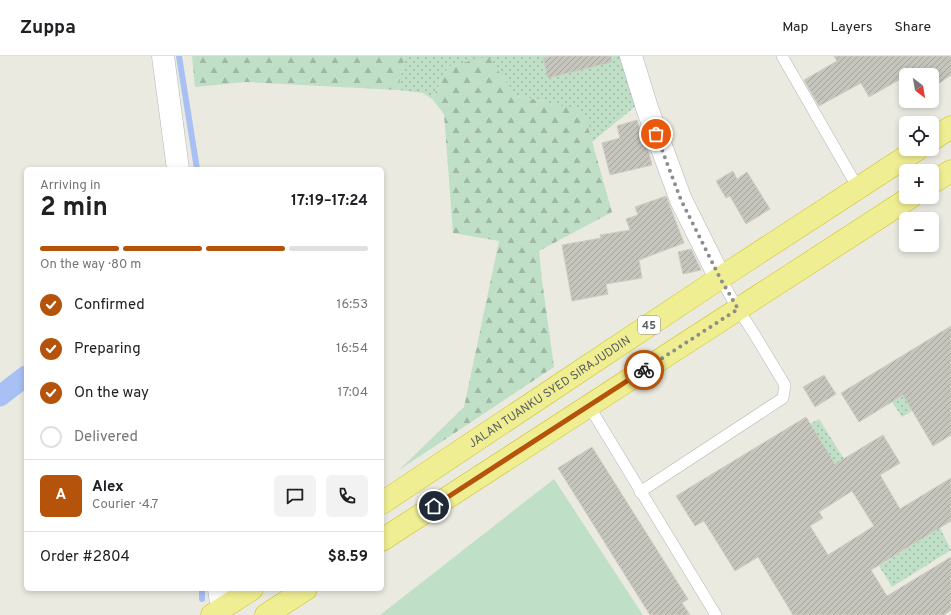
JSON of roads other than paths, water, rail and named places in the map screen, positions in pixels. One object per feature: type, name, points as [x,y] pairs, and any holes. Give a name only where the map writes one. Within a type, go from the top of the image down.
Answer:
[{"type":"highway","points":[[939,135],[951,127]]},
{"type":"highway","name":"JALAN TUANKU SYED SIRAJUDDIN","points":[[384,501],[907,156]]},
{"type":"highway","points":[[939,179],[951,171]]},
{"type":"highway","points":[[384,539],[900,204]]},
{"type":"highway","points":[[218,604],[247,591]]},
{"type":"highway","points":[[266,615],[303,591]]},
{"type":"street","points":[[163,56],[178,167]]},
{"type":"street","points":[[631,56],[647,108],[681,200],[720,278]]},
{"type":"lane","points":[[782,56],[858,188]]},
{"type":"lane","points":[[640,492],[783,398],[785,385],[720,278]]},
{"type":"lane","points":[[589,406],[716,615]]},
{"type":"waterway","points":[[179,56],[197,167]]},
{"type":"waterway","points":[[0,396],[24,378]]},
{"type":"waterway","points":[[202,591],[202,599]]}]
